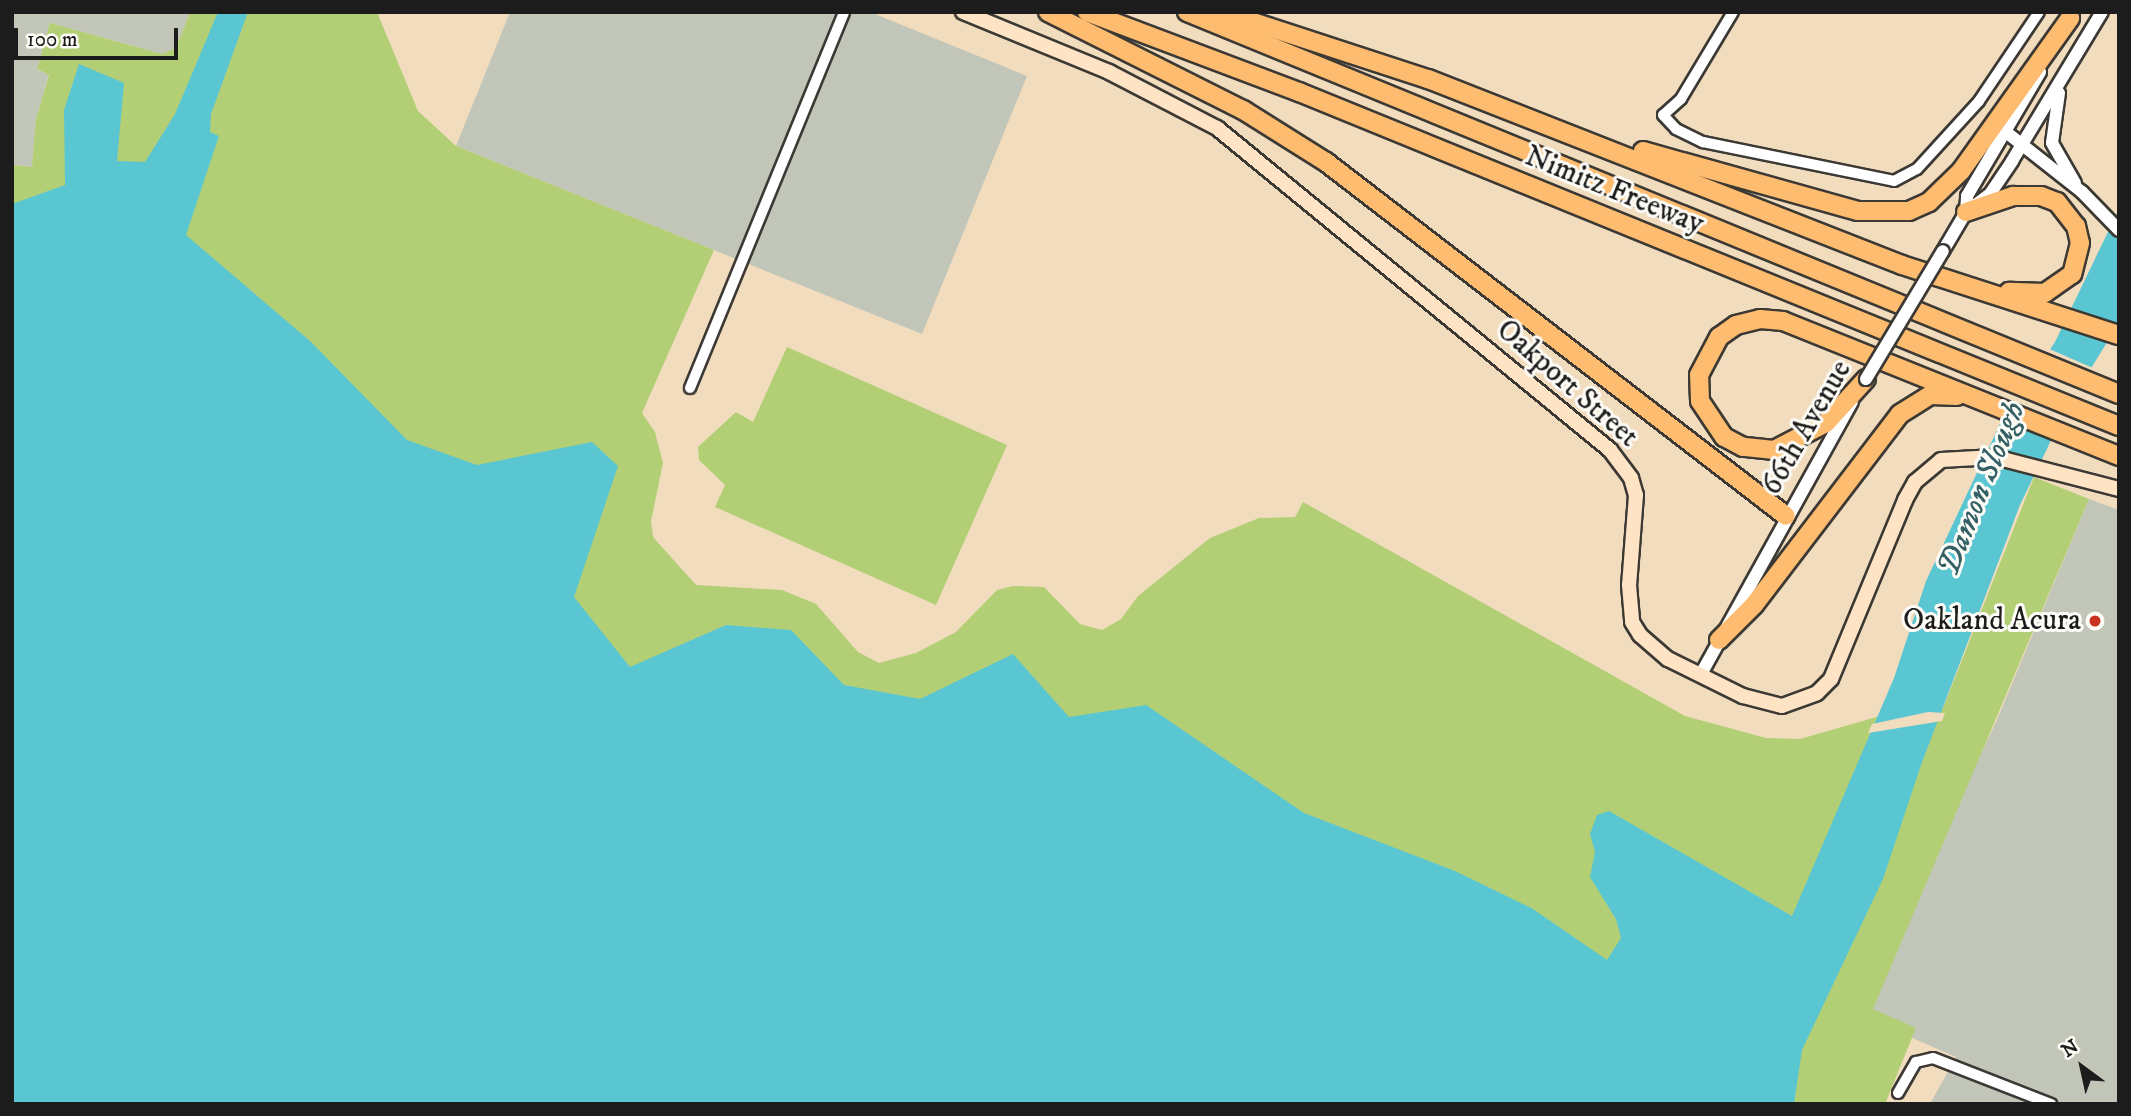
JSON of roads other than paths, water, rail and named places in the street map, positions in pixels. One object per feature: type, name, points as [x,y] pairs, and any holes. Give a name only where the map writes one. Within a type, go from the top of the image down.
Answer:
[{"type":"highway","points":[[1048,12],[1243,110],[1326,162],[1786,516]]},
{"type":"highway","name":"Nimitz Freeway","points":[[1087,12],[1299,92],[2119,426]]},
{"type":"highway","points":[[1194,15],[1247,20],[1429,79],[1965,286],[2119,335]]},
{"type":"highway","name":"Nimitz Freeway","points":[[1194,15],[2119,394]]},
{"type":"highway","points":[[1595,142],[1647,152],[1858,211],[1909,211],[1947,188],[2072,15]]},
{"type":"highway","points":[[1965,286],[2045,293],[2072,274],[2080,243],[2068,213],[2057,202],[2041,196],[2013,196],[1966,212]]},
{"type":"highway","points":[[1866,379],[1826,423],[1774,450],[1743,447],[1724,437],[1700,401],[1699,375],[1705,355],[1736,325],[1760,319],[1783,321],[2119,456]]},
{"type":"highway","points":[[1719,640],[1754,606],[1900,414],[1931,395],[1947,394],[1991,404]]},
{"type":"main road","name":"Oakport Street","points":[[963,12],[1109,72],[1220,130],[1610,450],[1631,478],[1636,495],[1629,585],[1632,622],[1651,647],[1763,704],[1782,706],[1817,693],[1841,661],[1915,482],[1941,460],[1973,455],[2050,469],[2119,489]]},
{"type":"street","points":[[690,388],[844,12]]},
{"type":"street","points":[[1733,12],[1681,99],[1663,115],[1676,129],[1703,142],[1894,181],[1917,169],[1979,101],[2039,12]]},
{"type":"street","name":"66th Avenue","points":[[1701,674],[1786,516],[1966,212],[1990,194],[2060,86],[2102,12]]},
{"type":"street","name":"66th Avenue","points":[[1966,212],[1967,196],[2072,15]]},
{"type":"street","points":[[2060,86],[2052,143],[2082,192]]},
{"type":"street","points":[[2006,132],[2025,142],[2082,192],[2119,230]]},
{"type":"street","points":[[1898,1093],[1916,1062],[1933,1058],[2051,1104]]},
{"type":"water","name":"Damon Slough","points":[[218,12],[248,12],[211,114],[210,132],[219,136],[186,235],[310,341],[407,440],[477,465],[592,442],[618,466],[574,597],[630,667],[726,625],[791,630],[844,685],[920,699],[1013,654],[1069,717],[1146,705],[1304,813],[1455,871],[1533,909],[1607,960],[1621,938],[1616,919],[1590,877],[1595,852],[1590,834],[1597,815],[1609,811],[1792,916],[1894,678],[1926,581],[2000,424],[2055,342],[2119,209],[2119,323],[2067,407],[2020,505],[1921,765],[1883,879],[1802,1050],[1794,1104],[12,1104],[12,204],[65,185],[64,110],[79,64],[124,83],[117,161],[145,162],[175,114]]},
{"type":"place","name":"Oakland Acura","points":[[2095,621]]}]
